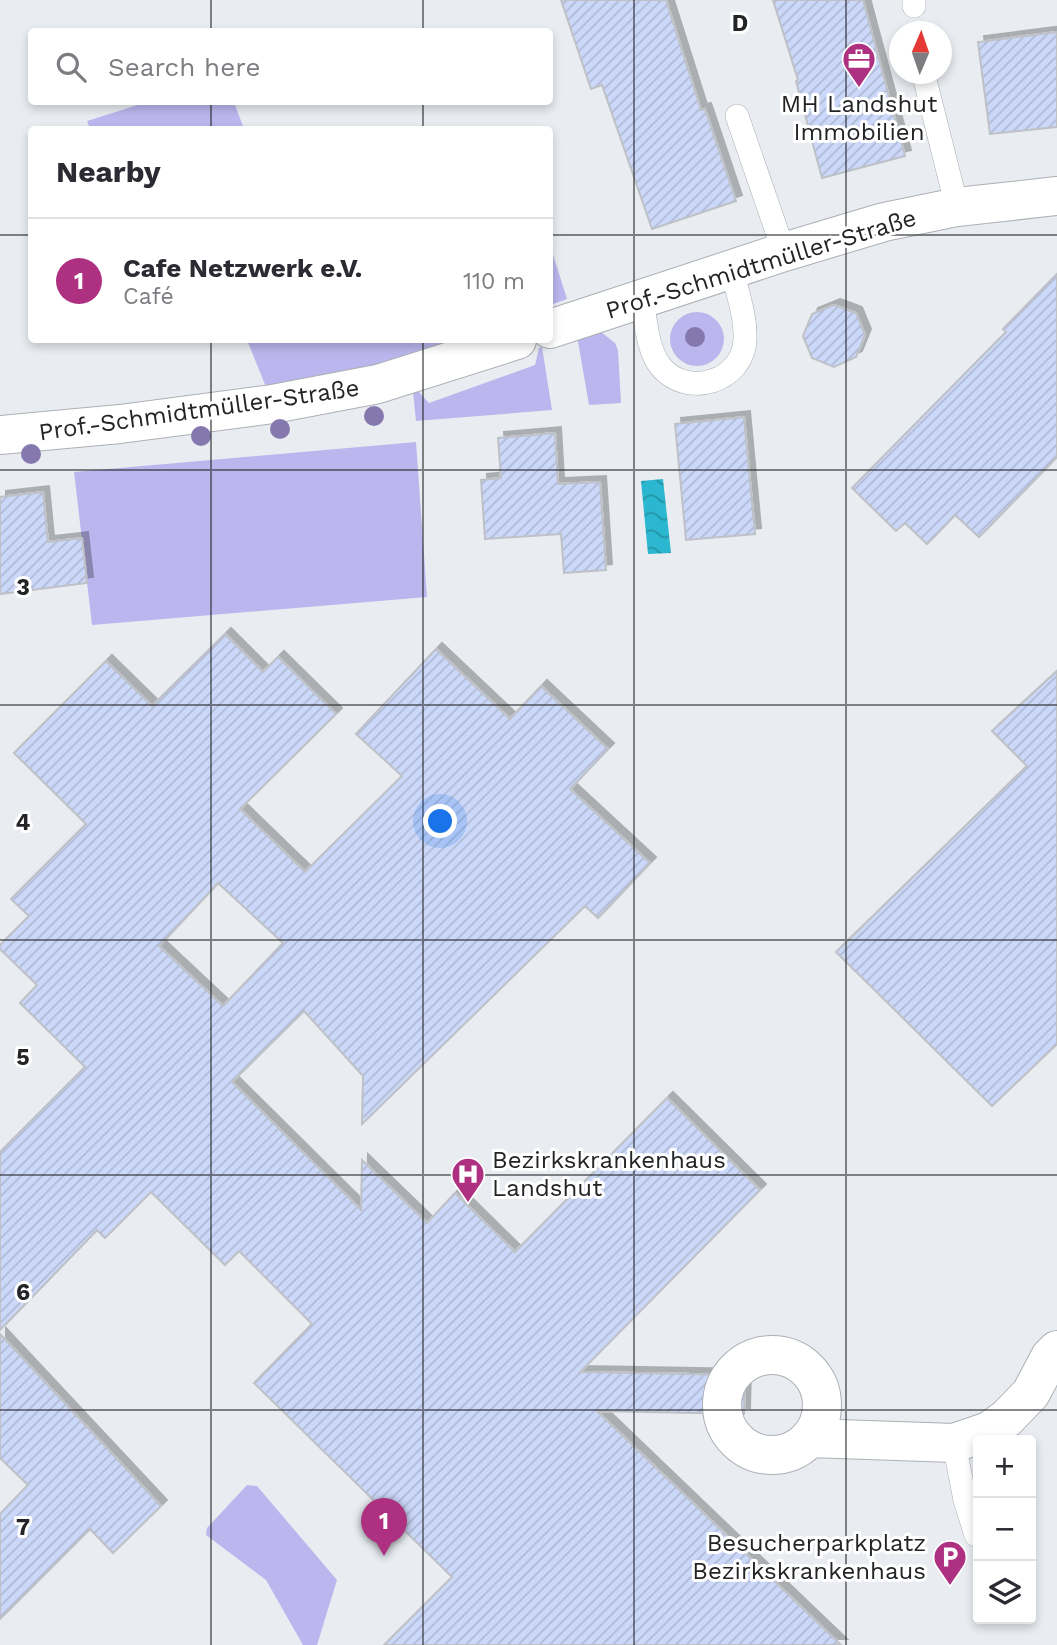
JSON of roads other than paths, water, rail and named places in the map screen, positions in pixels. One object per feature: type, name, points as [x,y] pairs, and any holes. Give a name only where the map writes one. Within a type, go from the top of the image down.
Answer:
[{"type":"street","name":"Prof.-Schmidtmüller-Straße","points":[[553,328],[884,222],[957,207],[1057,196]]},
{"type":"street","name":"Prof.-Schmidtmüller-Straße","points":[[0,435],[273,404],[378,384],[508,343]]},
{"type":"street","points":[[810,1438],[954,1443],[989,1431],[1007,1418],[1031,1393],[1050,1357],[1057,1350]]},
{"type":"lane","points":[[926,84],[957,207]]},
{"type":"lane","points":[[737,116],[784,252]]},
{"type":"lane","points":[[642,300],[652,350],[661,366],[675,379],[693,384],[712,382],[729,373],[740,359],[746,341],[732,270]]},
{"type":"lane","points":[[954,1443],[973,1525]]},
{"type":"water","points":[[663,479],[671,553],[648,554],[641,481]]},
{"type":"place","name":"MH Landshut Immobilien","points":[[859,89]]},
{"type":"place","name":"Bezirkskrankenhaus Landshut","points":[[468,1204]]},
{"type":"place","name":"Cafe Netzwerk e.V.","points":[[384,1556]]},
{"type":"place","name":"Besucherparkplatz Bezirkskrankenhaus","points":[[950,1587]]}]
